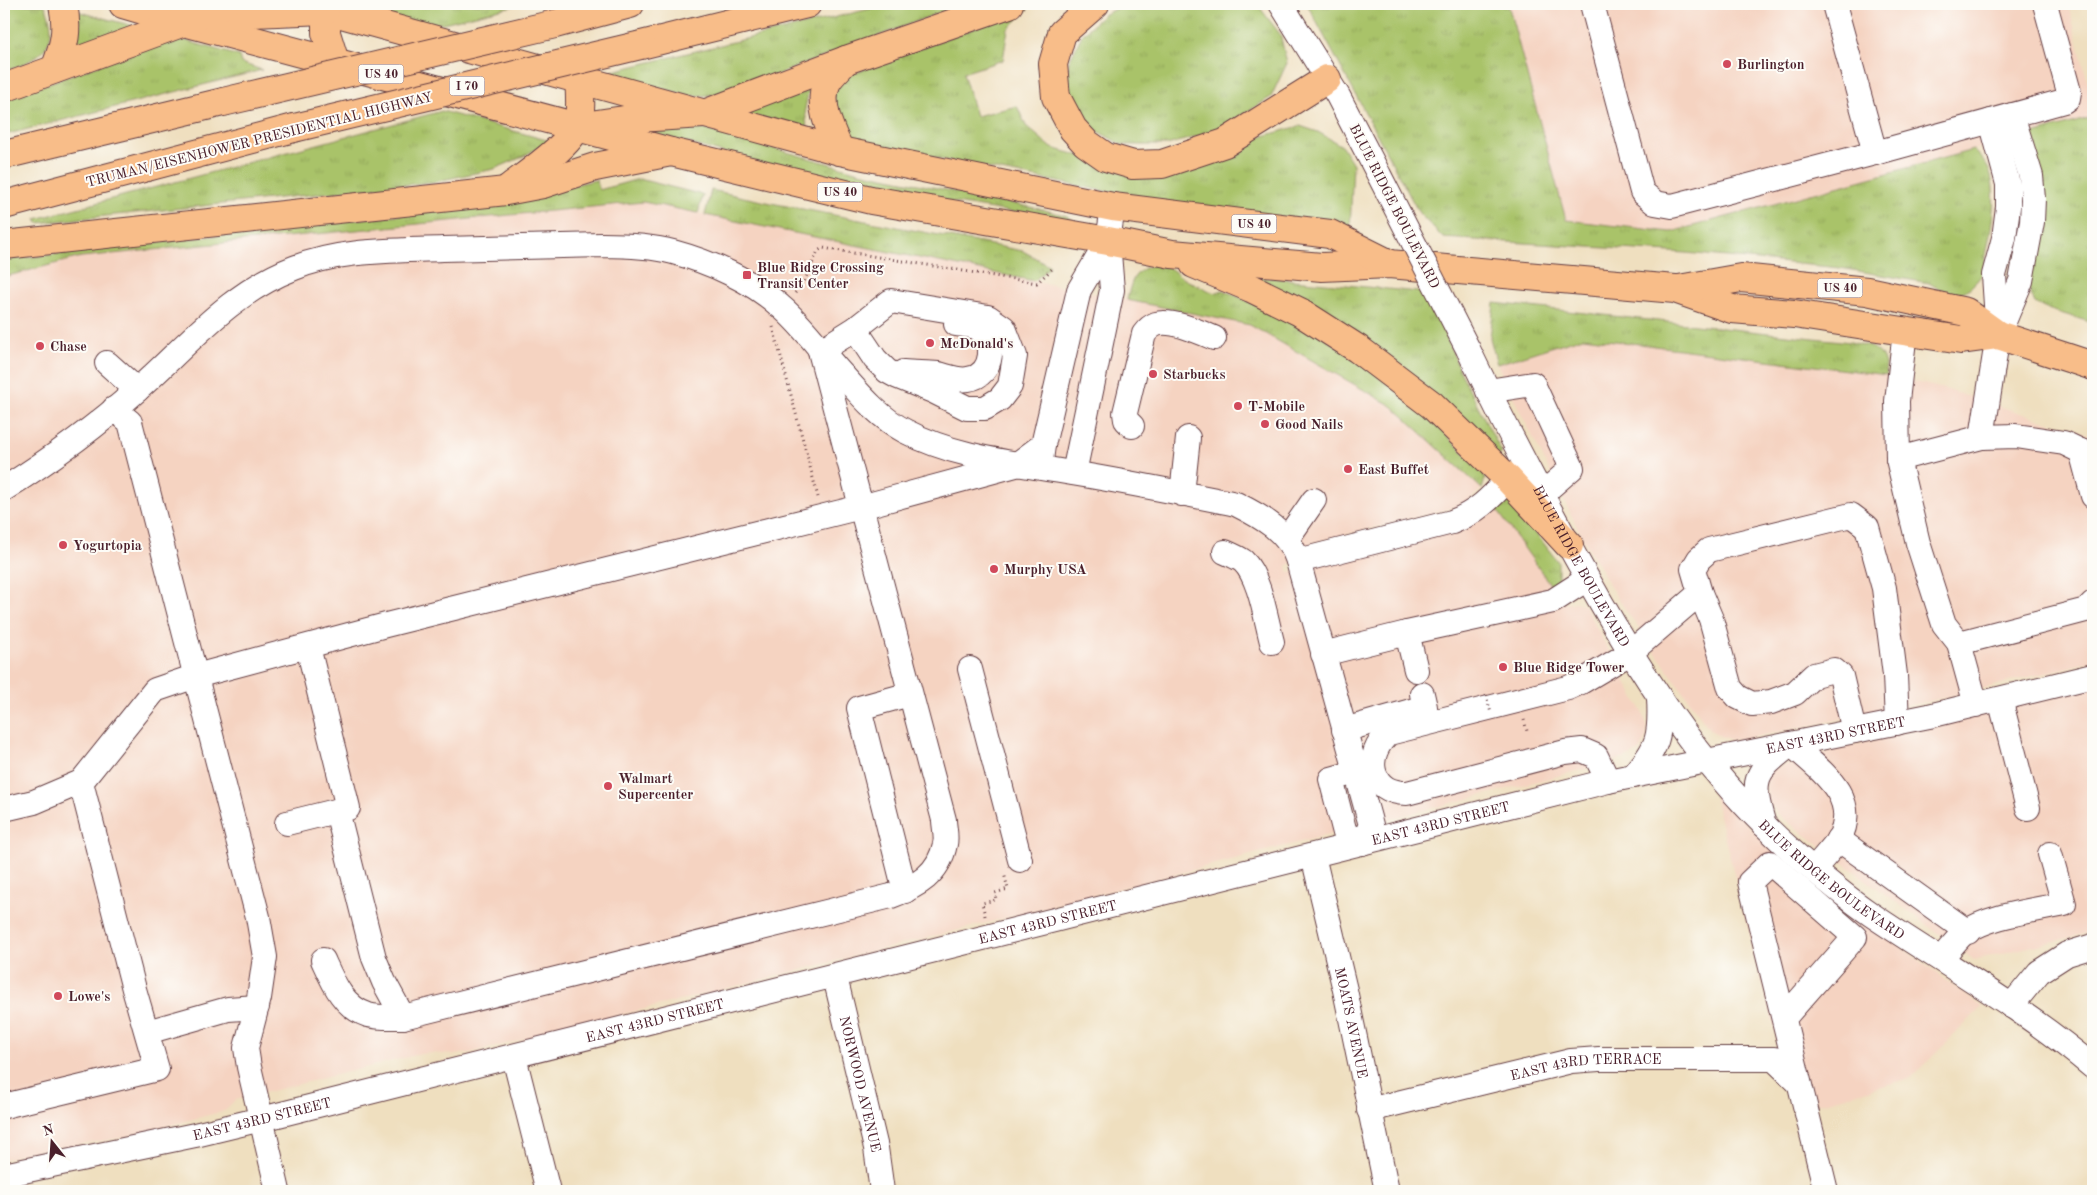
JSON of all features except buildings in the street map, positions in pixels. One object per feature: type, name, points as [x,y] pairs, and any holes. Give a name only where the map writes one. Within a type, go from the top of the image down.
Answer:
[{"type":"main road","points":[[55,69],[65,44],[66,22],[63,4]]},
{"type":"main road","name":"US 40","points":[[124,4],[184,22],[671,152],[871,200],[1172,254],[1322,267],[1389,264],[1675,289],[1732,309],[1794,314],[1961,340],[1998,335]]},
{"type":"main road","points":[[4,88],[184,22],[224,4]]},
{"type":"main road","points":[[4,155],[555,24],[630,4]]},
{"type":"main road","name":"TRUMAN/EISENHOWER PRESIDENTIAL HIGHWAY","points":[[4,205],[294,128],[807,4]]},
{"type":"main road","points":[[577,127],[637,118],[704,114],[846,60],[1009,4]]},
{"type":"main road","points":[[1095,4],[1062,33],[1053,64],[1056,97],[1073,129],[1086,143],[1106,157],[1133,165],[1162,164],[1225,143],[1327,79]]},
{"type":"main road","points":[[184,22],[228,14],[318,6],[335,62]]},
{"type":"main road","name":"US 40","points":[[318,6],[840,151],[1113,207],[1330,234],[1389,264]]},
{"type":"main road","points":[[840,151],[828,126],[823,101],[827,83],[846,60]]},
{"type":"main road","points":[[506,191],[564,142],[577,127],[580,105],[579,80]]},
{"type":"main road","points":[[4,245],[506,191],[543,184],[595,167],[671,152]]},
{"type":"main road","points":[[1172,254],[1251,288],[1300,312],[1358,349],[1432,405],[1508,479],[1569,545]]},
{"type":"main road","name":"US 40","points":[[1675,289],[1741,278],[1867,291],[1966,312],[1998,335],[2093,366]]},
{"type":"street","name":"BLUE RIDGE BOULEVARD","points":[[1281,4],[1327,79],[1378,174],[1541,495],[1587,578],[1630,653],[1705,761],[1744,806],[1764,825],[1822,876],[1870,914],[2010,1006],[2093,1067]]},
{"type":"street","points":[[1592,4],[1642,192],[1655,203],[1672,206],[2064,101],[2068,98],[2069,92],[2044,4]]},
{"type":"street","points":[[1834,4],[1875,153]]},
{"type":"street","points":[[1982,438],[1998,335],[1994,275],[2006,224],[2008,184],[2001,118]]},
{"type":"street","points":[[1074,473],[1112,290],[1108,241],[1113,207]]},
{"type":"street","points":[[1042,456],[1079,290],[1108,241]]},
{"type":"street","points":[[4,489],[36,469],[114,409],[137,390],[211,319],[259,285],[294,268],[339,256],[385,251],[602,245],[623,245],[672,252],[728,273],[764,292],[783,308],[861,397],[903,430],[924,440],[955,450],[1016,465]]},
{"type":"street","points":[[887,371],[937,374],[967,380],[986,369],[990,360],[990,347],[984,335],[975,328],[918,318],[891,301]]},
{"type":"street","points":[[820,351],[855,329],[891,301],[988,317],[1004,328],[1015,356],[1010,386],[1000,399],[985,408],[967,408],[887,371],[875,360],[855,329]]},
{"type":"street","points":[[1132,426],[1126,420],[1125,413],[1144,334],[1157,324],[1166,323],[1186,327],[1214,338]]},
{"type":"street","points":[[1906,331],[1897,401],[1898,459],[1918,543],[1944,624],[1959,643],[1976,704]]},
{"type":"street","points":[[323,960],[335,986],[350,1006],[369,1016],[403,1017],[905,891],[918,884],[937,868],[946,842],[944,820],[820,351]]},
{"type":"street","points":[[107,363],[137,390]]},
{"type":"street","points":[[1488,391],[1532,384],[1572,468],[1541,495]]},
{"type":"street","points":[[114,409],[130,422],[258,917],[265,957],[257,1007],[246,1048],[278,1191]]},
{"type":"street","points":[[1898,459],[1982,438],[2016,436],[2064,443],[2087,454],[2093,496]]},
{"type":"street","points":[[1182,494],[1188,438]]},
{"type":"street","points":[[4,809],[34,802],[81,782],[155,690],[196,676],[411,618],[861,507],[1016,465],[1042,456],[1074,473],[1236,504],[1257,514],[1287,539],[1294,549],[1298,561],[1356,772],[1331,779],[1345,833],[1362,843]]},
{"type":"street","points":[[1298,561],[1466,517],[1491,498],[1508,479]]},
{"type":"street","points":[[1287,539],[1314,500]]},
{"type":"street","points":[[1854,731],[1842,676],[1834,670],[1814,675],[1795,692],[1771,702],[1752,704],[1738,697],[1730,688],[1711,619],[1700,593],[1693,569],[1699,559],[1709,550],[1851,515],[1859,519],[1867,527],[1884,588],[1895,675],[1897,723]]},
{"type":"street","points":[[1225,552],[1244,562],[1252,573],[1272,642]]},
{"type":"street","points":[[1323,654],[1554,600],[1587,578]]},
{"type":"street","points":[[1608,780],[1596,756],[1582,750],[1564,752],[1407,793],[1394,793],[1382,787],[1376,776],[1373,764],[1377,746],[1389,733],[1568,688],[1630,653],[1700,593]]},
{"type":"street","points":[[1959,643],[2086,610],[2093,603]]},
{"type":"street","points":[[1407,633],[1416,670]]},
{"type":"street","points":[[308,647],[374,958],[384,982],[403,1017]]},
{"type":"street","points":[[970,668],[1020,860]]},
{"type":"street","name":"EAST 43RD STREET","points":[[4,1175],[195,1135],[514,1057],[1608,780],[1897,723],[2093,676]]},
{"type":"street","points":[[905,891],[858,708],[910,694]]},
{"type":"street","points":[[1344,730],[1425,707],[1422,694]]},
{"type":"street","points":[[1633,776],[1652,752],[1658,737],[1660,724],[1659,697]]},
{"type":"street","points":[[2000,699],[2028,808]]},
{"type":"street","points":[[1764,825],[1757,800],[1757,778],[1764,766],[1791,744],[1836,788],[1846,807],[1846,820],[1822,876],[1814,902]]},
{"type":"street","points":[[4,1106],[157,1069],[134,989],[81,782]]},
{"type":"street","points":[[287,823],[342,810]]},
{"type":"street","points":[[1838,839],[1968,932]]},
{"type":"street","points":[[1941,959],[1964,934],[1993,920],[2064,904],[2050,854]]},
{"type":"street","name":"MOATS AVENUE","points":[[1312,856],[1346,990],[1387,1191]]},
{"type":"street","points":[[1826,1191],[1750,882],[1770,863],[1855,937]]},
{"type":"street","points":[[1784,1018],[1855,937],[1870,914]]},
{"type":"street","points":[[2010,1006],[2039,972],[2067,954],[2093,946]]},
{"type":"street","name":"NORWOOD AVENUE","points":[[835,977],[876,1148],[882,1191]]},
{"type":"street","points":[[147,1032],[228,1009],[257,1007]]},
{"type":"street","points":[[514,1057],[548,1191]]},
{"type":"street","name":"EAST 43RD TERRACE","points":[[1369,1110],[1571,1061],[1599,1059],[1774,1059],[1798,1082]]},
{"type":"street","points":[[4,1185],[5,1191]]},
{"type":"path","points":[[790,296],[804,282],[818,251],[823,248],[1036,283],[1054,267]]},
{"type":"path","points":[[771,322],[819,500]]},
{"type":"path","points":[[1486,695],[1491,714]]},
{"type":"path","points":[[985,916],[982,903],[996,900],[995,895]]},
{"type":"shaded area","points":[[1508,4],[2068,4],[2093,103],[2093,117],[1671,232],[1565,220]]},
{"type":"shaded area","points":[[643,202],[1250,325],[1392,406],[1482,489],[1461,506],[1313,543],[1287,566],[1289,573],[1495,507],[1565,604],[1576,602],[1584,605],[1643,713],[1647,736],[1640,751],[1623,759],[1010,917],[470,1053],[454,1055],[420,1054],[235,1100],[224,1111],[121,1138],[37,1151],[4,1159],[4,277],[81,257]]},
{"type":"shaded area","points":[[1583,337],[1887,375],[1948,390],[2093,436],[2093,661],[1954,696],[1749,738],[1732,740],[1710,730],[1614,593],[1580,533],[1497,364]]},
{"type":"shaded area","points":[[2093,685],[2093,932],[1974,960],[1780,816],[1768,802],[1765,779],[1771,770],[1826,752]]},
{"type":"shaded area","points":[[1713,793],[1793,867],[1982,1007],[1911,1078],[1817,1104],[1802,1073],[1781,1053]]},
{"type":"green space","points":[[4,4],[45,5],[50,19],[51,31],[49,41],[37,56],[4,72]]},
{"type":"green space","points":[[357,4],[521,4],[423,28]]},
{"type":"green space","points":[[890,4],[962,4],[736,90],[715,95],[690,96],[605,73]]},
{"type":"green space","points":[[1125,4],[1257,4],[1280,34],[1287,63],[1271,97],[1216,131],[1167,145],[1122,145],[1094,129],[1081,115],[1066,84],[1069,61],[1082,35],[1103,15]]},
{"type":"green space","points":[[1307,4],[1508,4],[1566,220],[1671,232],[1973,150],[1988,168],[1993,185],[1993,215],[1983,272],[1968,289],[1954,293],[1941,290],[1929,283],[1840,268],[1686,253],[1443,238],[1419,213]]},
{"type":"green space","points":[[1030,7],[1008,29],[1003,60],[963,73],[976,116],[1017,106],[1026,126],[1052,148],[1096,160],[1150,167],[1300,126],[1318,132],[1342,146],[1353,164],[1350,230],[1141,198],[893,150],[846,136],[833,96],[836,89],[849,75]]},
{"type":"green space","points":[[76,11],[138,27],[64,55]]},
{"type":"green space","points":[[172,39],[180,39],[239,56],[241,63],[262,70],[4,135],[4,99]]},
{"type":"green space","points":[[811,80],[805,108],[807,129],[729,111]]},
{"type":"green space","points":[[442,111],[550,141],[520,158],[494,169],[433,182],[38,223],[36,219]]},
{"type":"green space","points":[[2093,117],[2093,323],[2044,308],[2035,303],[2029,291],[2026,136]]},
{"type":"green space","points":[[619,124],[689,125],[859,172],[1044,210],[1067,216],[1077,223],[829,182]]},
{"type":"green space","points":[[639,179],[703,195],[698,213],[643,202],[81,257],[4,277],[4,260],[484,205],[596,180],[599,190]]},
{"type":"green space","points":[[711,190],[1023,251],[1050,266],[1034,281],[705,215]]},
{"type":"green space","points":[[1156,264],[1169,268],[1184,279],[1214,293],[1223,290],[1317,332],[1399,389],[1484,472],[1485,479],[1482,489],[1392,406],[1250,325],[1127,300],[1132,281],[1138,273]]},
{"type":"green space","points":[[1241,275],[1429,293],[1459,369],[1502,453],[1496,458]]},
{"type":"green space","points":[[1494,303],[1850,342],[1876,350],[1883,359],[1887,375],[1583,337],[1497,364],[1490,338]]},
{"type":"green space","points":[[1507,501],[1512,502],[1558,562],[1558,579],[1552,587],[1495,507]]},
{"type":"place","name":"Burlington","points":[[1727,64]]},
{"type":"place","name":"Blue Ridge Crossing Transit Center","points":[[747,275]]},
{"type":"place","name":"McDonald's","points":[[930,343]]},
{"type":"place","name":"Chase","points":[[40,346]]},
{"type":"place","name":"Starbucks","points":[[1153,374]]},
{"type":"place","name":"T-Mobile","points":[[1238,406]]},
{"type":"place","name":"Good Nails","points":[[1265,424]]},
{"type":"place","name":"East Buffet","points":[[1348,469]]},
{"type":"place","name":"Yogurtopia","points":[[63,545]]},
{"type":"place","name":"Murphy USA","points":[[994,569]]},
{"type":"place","name":"Blue Ridge Tower","points":[[1503,667]]},
{"type":"place","name":"Walmart Supercenter","points":[[608,786]]},
{"type":"place","name":"Lowe's","points":[[58,996]]}]
